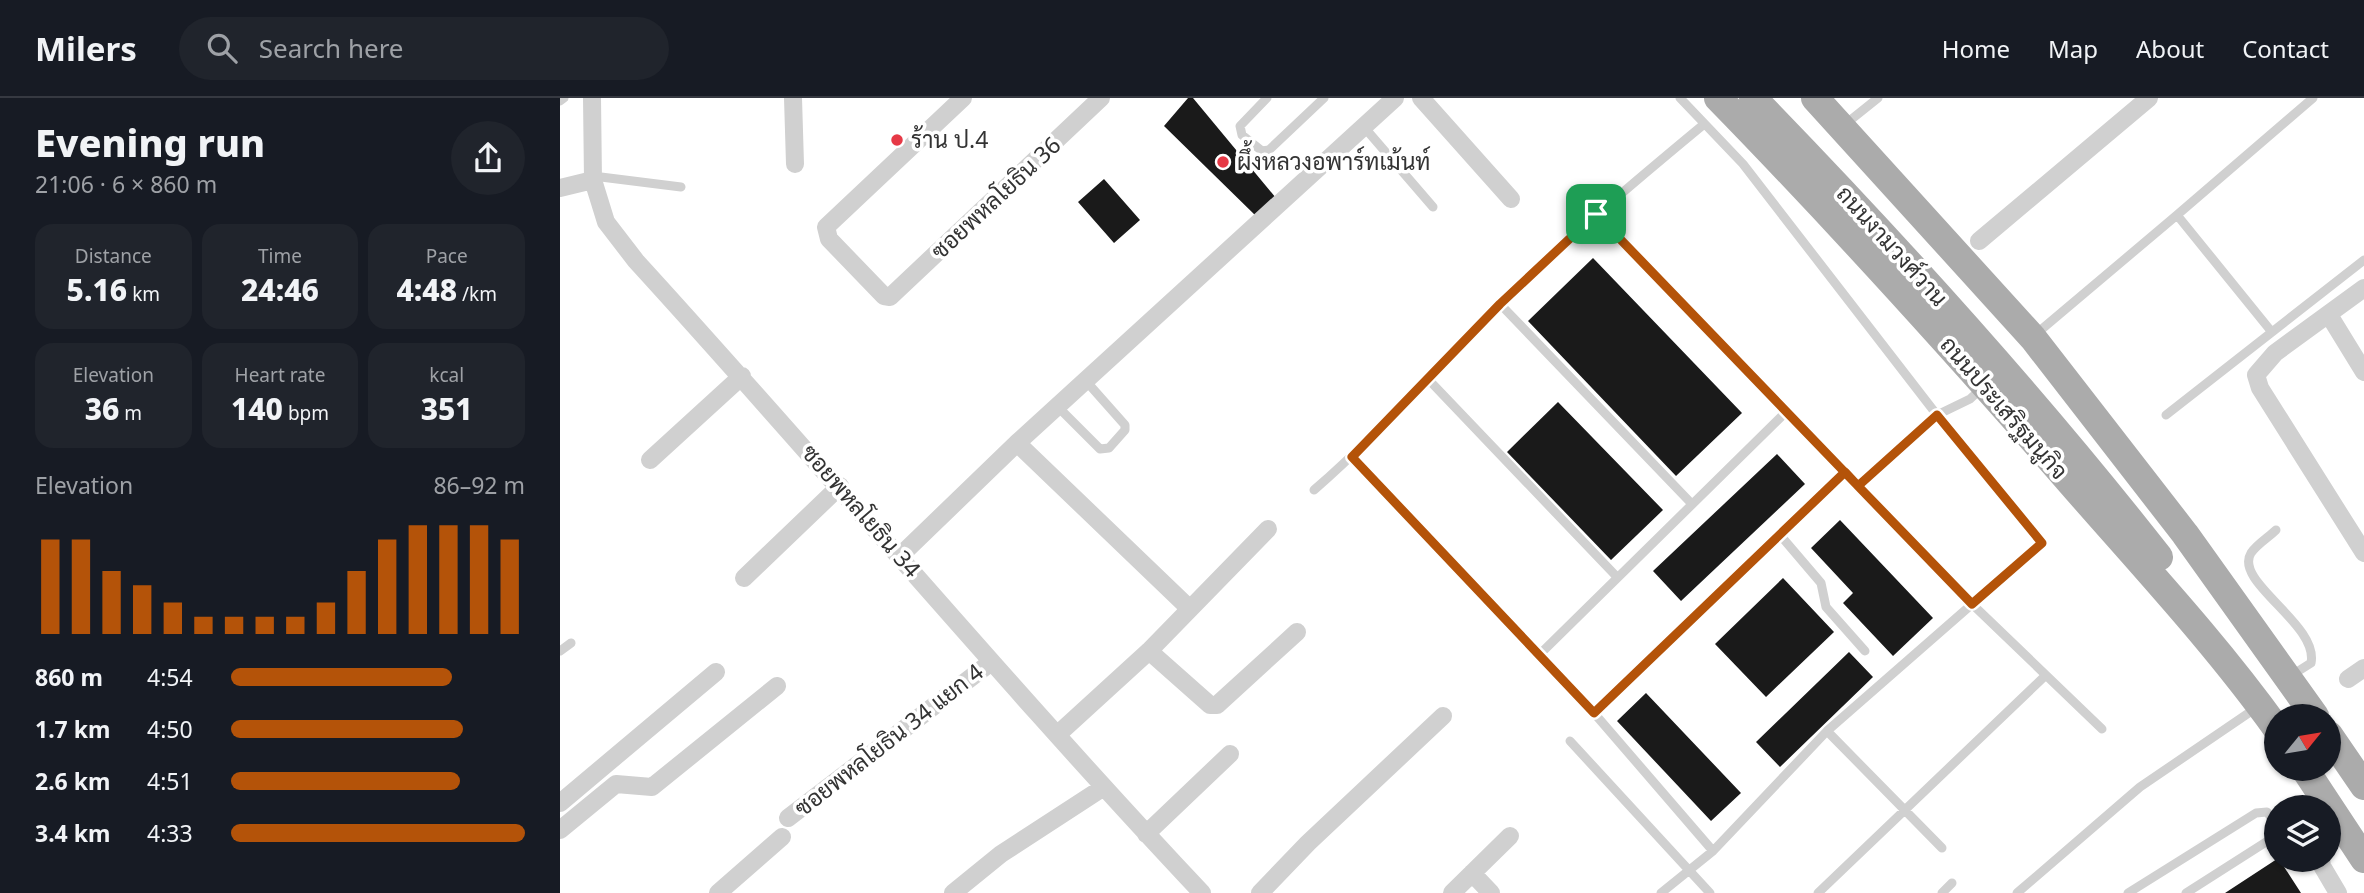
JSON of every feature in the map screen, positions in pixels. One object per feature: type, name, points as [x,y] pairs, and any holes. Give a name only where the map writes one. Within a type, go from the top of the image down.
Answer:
[{"type":"main road","name":"ถนนประเสริฐมนูกิจ","points":[[1718,98],[1803,184],[1985,386],[2231,664],[2264,711]]},
{"type":"main road","name":"ถนนงามวงศ์วาน","points":[[1753,98],[1839,187],[1951,311],[2113,499],[2180,586],[2231,664]]},
{"type":"main road","name":"ถนนงามวงศ์วาน","points":[[1776,98],[1840,163],[1975,312],[2204,581],[2259,636]]},
{"type":"main road","points":[[1815,98],[2033,338],[2124,452],[2306,704]]},
{"type":"main road","points":[[2342,754],[2364,786]]},
{"type":"main road","points":[[2341,839],[2364,859]]},
{"type":"street","name":"ซอยพหลโยธิน 34","points":[[592,98],[593,178],[606,222],[621,242],[901,555],[990,663],[1202,893]]},
{"type":"street","points":[[793,98],[795,164]]},
{"type":"street","name":"ซอยพหลโยธิน 36","points":[[963,98],[826,227],[829,239],[878,293],[890,297],[1101,98]]},
{"type":"street","points":[[901,555],[1017,443],[1395,98]]},
{"type":"street","points":[[1421,98],[1511,199]]},
{"type":"street","points":[[1979,241],[2150,98]]},
{"type":"street","points":[[560,188],[593,178]]},
{"type":"street","points":[[2364,288],[2275,353],[2256,375],[2260,388],[2364,554]]},
{"type":"street","points":[[2329,315],[2364,372]]},
{"type":"street","points":[[650,460],[742,376]]},
{"type":"street","points":[[1017,443],[1190,610]]},
{"type":"street","points":[[744,578],[840,486]]},
{"type":"street","points":[[1057,735],[1149,651],[1268,529]]},
{"type":"street","points":[[1149,651],[1210,705],[1217,705],[1297,632]]},
{"type":"street","name":"ซอยพหลโยธิน 34 แยก 4","points":[[788,818],[990,663]]},
{"type":"street","points":[[2348,679],[2364,668]]},
{"type":"street","points":[[560,803],[716,673]]},
{"type":"street","points":[[560,830],[616,784],[652,787],[777,686]]},
{"type":"street","points":[[1260,893],[1308,843],[1443,716]]},
{"type":"street","points":[[1146,834],[1230,754]]},
{"type":"street","points":[[953,893],[1001,854],[1104,787]]},
{"type":"street","points":[[1452,893],[1510,836]]},
{"type":"street","points":[[718,893],[782,837]]},
{"type":"street","points":[[2326,872],[2338,893]]},
{"type":"street","points":[[1472,873],[1491,893]]},
{"type":"lane","points":[[1267,98],[1240,126],[1242,135],[1262,151],[1269,149],[1324,98]]},
{"type":"lane","points":[[1661,893],[1713,851],[1828,731],[2042,543],[1937,415],[1743,164],[1680,98]]},
{"type":"lane","points":[[1842,127],[1878,98]]},
{"type":"lane","points":[[2033,338],[2314,98]]},
{"type":"lane","points":[[1314,490],[1352,457],[1500,304],[1596,214],[1703,125]]},
{"type":"lane","points":[[1364,127],[1433,207]]},
{"type":"lane","points":[[593,178],[681,187]]},
{"type":"lane","points":[[1596,214],[1972,604],[2102,729]]},
{"type":"lane","points":[[2178,215],[2271,331]]},
{"type":"lane","points":[[2166,415],[2364,260]]},
{"type":"lane","points":[[1500,304],[1691,503]]},
{"type":"lane","points":[[1427,378],[1617,577]]},
{"type":"lane","points":[[1058,407],[1100,449],[1109,448],[1125,430],[1125,425],[1086,381]]},
{"type":"lane","points":[[1858,486],[1937,415],[1970,399],[1985,386]]},
{"type":"lane","points":[[1538,656],[1785,413]]},
{"type":"lane","points":[[1352,457],[1594,713],[1713,851]]},
{"type":"lane","points":[[1594,713],[1845,472]]},
{"type":"lane","points":[[2276,530],[2251,552],[2248,563],[2260,584],[2309,640],[2313,653],[2311,663],[2288,678]]},
{"type":"lane","points":[[1780,535],[1821,583],[1826,607],[1865,651]]},
{"type":"lane","points":[[560,651],[571,643]]},
{"type":"lane","points":[[1818,893],[1903,808],[2046,675]]},
{"type":"lane","points":[[2017,893],[2030,889],[2140,786],[2260,705]]},
{"type":"lane","points":[[1828,731],[1942,848]]},
{"type":"lane","points":[[1570,741],[1710,893]]},
{"type":"lane","points":[[2128,893],[2256,813],[2264,812]]},
{"type":"lane","points":[[2186,893],[2264,843]]},
{"type":"lane","points":[[1942,893],[1952,883]]},
{"type":"building","name":"ผึ้งหลวงอพาร์ทเม้นท์","points":[[1188,98],[1193,98],[1276,198],[1257,217],[1164,126]]},
{"type":"building","points":[[1104,179],[1140,220],[1114,243],[1078,202]]},
{"type":"building","points":[[1593,258],[1742,413],[1676,476],[1528,321]]},
{"type":"building","points":[[1558,402],[1663,510],[1611,560],[1507,452]]},
{"type":"building","points":[[1777,454],[1805,484],[1681,601],[1653,571]]},
{"type":"building","points":[[1840,520],[1933,618],[1893,656],[1843,603],[1853,593],[1811,548]]},
{"type":"building","points":[[1783,578],[1834,632],[1766,697],[1715,644]]},
{"type":"building","points":[[1849,652],[1873,677],[1780,767],[1756,742]]},
{"type":"building","points":[[1646,693],[1741,793],[1711,821],[1617,721]]},
{"type":"building","points":[[2264,868],[2264,872],[2287,872],[2301,893],[2225,893]]},
{"type":"place","name":"ร้าน ป.4","points":[[897,140]]},
{"type":"place","name":"ผึ้งหลวงอพาร์ทเม้นท์","points":[[1223,162]]},
{"type":"route","points":[[1596,214],[1500,304],[1352,457],[1594,713],[1845,472],[1858,486],[1972,604],[2042,543],[1937,415],[1858,486],[1845,472],[1785,413],[1596,214]]}]
